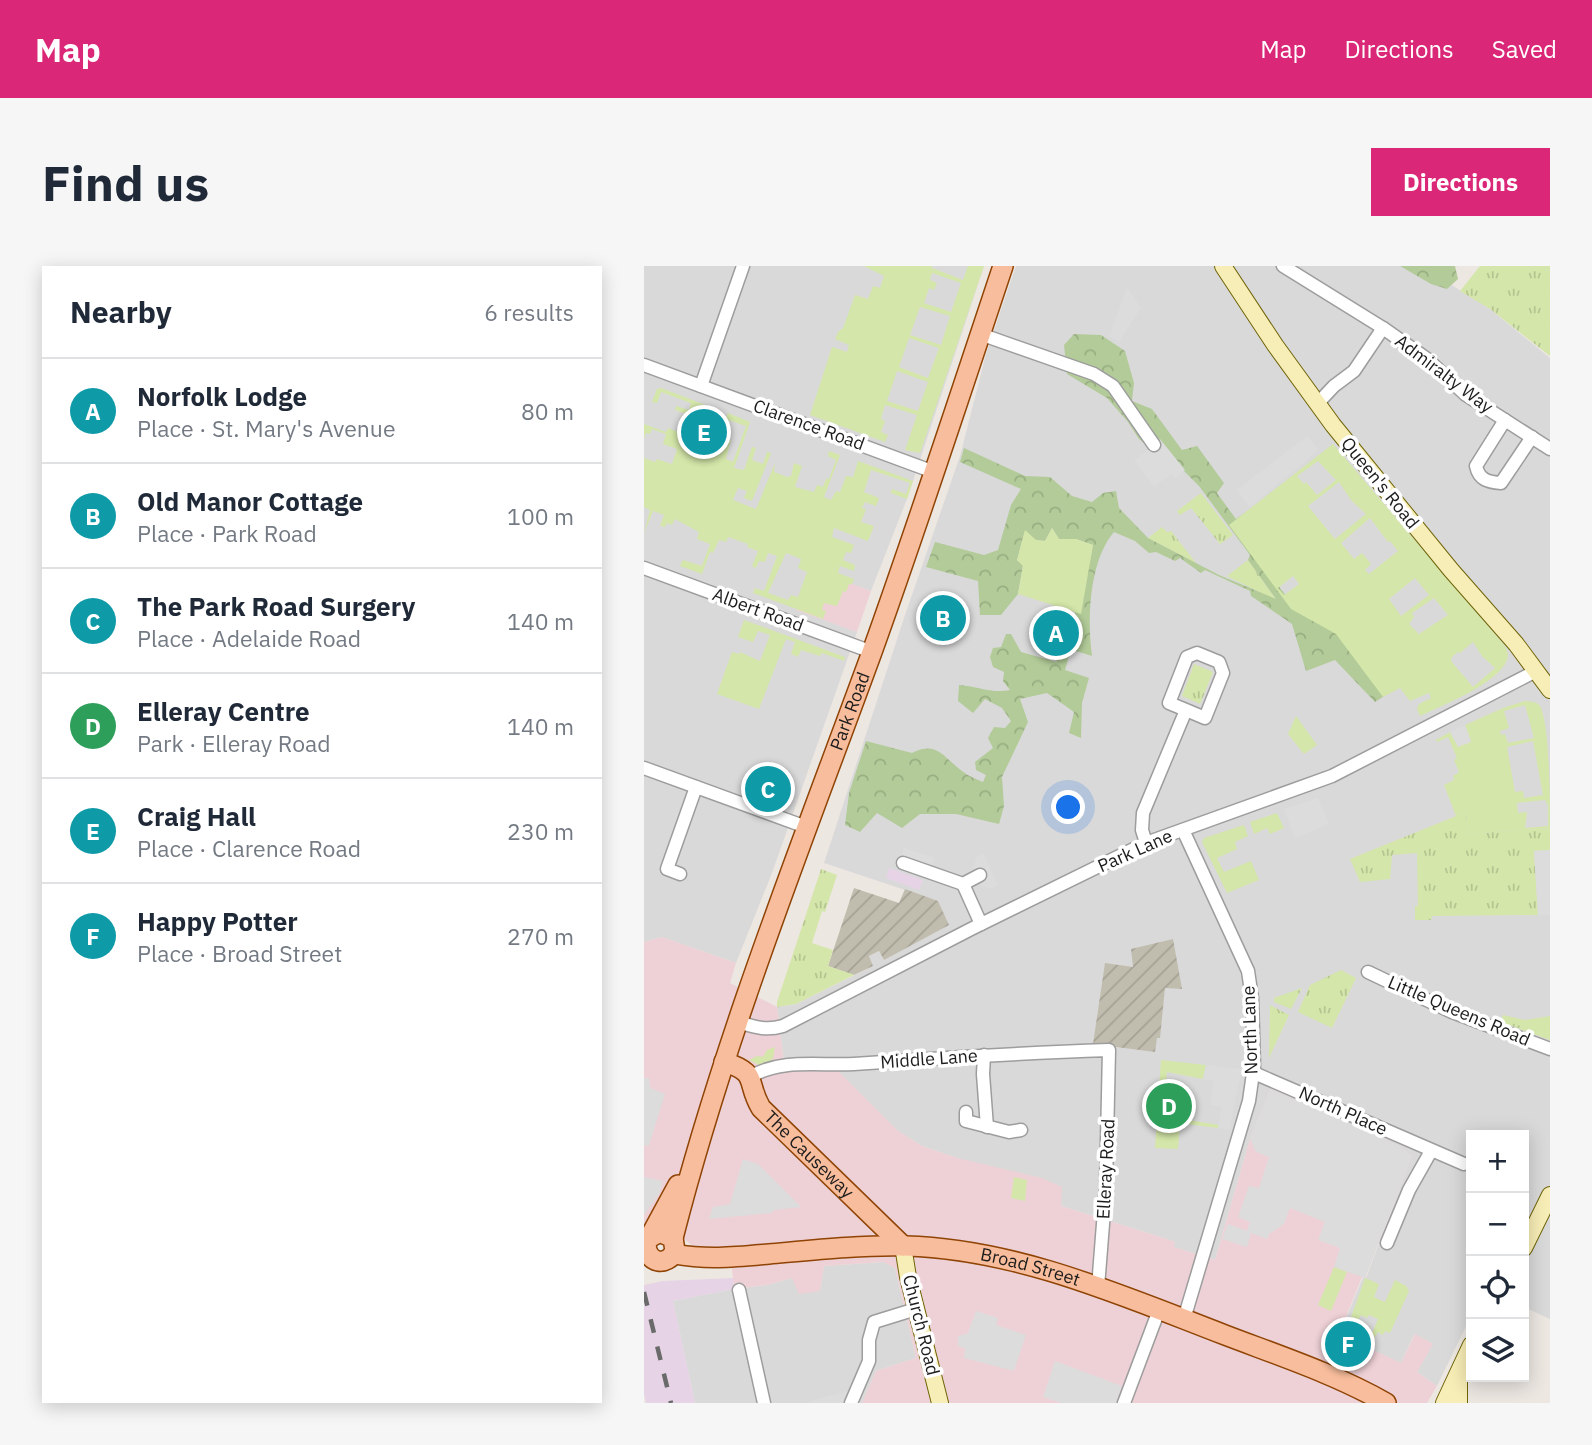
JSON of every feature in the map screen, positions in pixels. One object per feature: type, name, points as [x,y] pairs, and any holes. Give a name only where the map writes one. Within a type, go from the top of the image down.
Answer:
[{"type":"main road","name":"Park Road","points":[[673,1246],[695,1153],[724,1062],[806,827],[872,652],[1003,266]]},
{"type":"main road","name":"Queen's Road","points":[[1223,266],[1317,404],[1369,471],[1516,644],[1549,687]]},
{"type":"main road","points":[[724,1062],[744,1069],[750,1077]]},
{"type":"main road","name":"The Causeway","points":[[750,1077],[761,1108],[903,1246]]},
{"type":"main road","name":"Park Road","points":[[651,1242],[695,1153]]},
{"type":"main road","points":[[1529,1238],[1550,1195]]},
{"type":"main road","name":"Broad Street","points":[[651,1242],[660,1233],[673,1246],[712,1259],[850,1247],[903,1246],[976,1252],[1098,1287],[1326,1373],[1386,1403]]},
{"type":"main road","name":"Church Road","points":[[903,1246],[940,1403]]},
{"type":"main road","points":[[1444,1403],[1466,1357]]},
{"type":"main road","points":[[1459,1373],[1459,1403]]},
{"type":"street","points":[[701,386],[743,266]]},
{"type":"street","name":"Admiralty Way","points":[[1283,266],[1383,328],[1427,359],[1466,395],[1550,449]]},
{"type":"street","name":"Admiralty Way","points":[[1317,404],[1334,386],[1354,371],[1383,328]]},
{"type":"street","points":[[980,334],[1094,374],[1113,386],[1154,445]]},
{"type":"street","points":[[644,380],[646,366]]},
{"type":"street","name":"Clarence Road","points":[[646,366],[934,472]]},
{"type":"street","name":"Admiralty Way","points":[[1505,420],[1476,466],[1478,474],[1489,482],[1501,483],[1532,437]]},
{"type":"street","name":"Albert Road","points":[[644,568],[872,652]]},
{"type":"street","points":[[1197,653],[1219,662],[1223,673],[1205,718],[1186,710],[1169,703],[1187,657],[1197,653]]},
{"type":"street","name":"Park Lane","points":[[738,1022],[758,1029],[770,1030],[783,1026],[981,924],[1146,844],[1332,776],[1536,671]]},
{"type":"street","points":[[1146,844],[1142,830],[1143,813],[1186,710]]},
{"type":"street","points":[[644,768],[806,827]]},
{"type":"street","points":[[680,874],[667,869],[696,787]]},
{"type":"street","name":"North Lane","points":[[1183,830],[1248,971],[1252,998],[1254,1073],[1228,1174],[1184,1319]]},
{"type":"street","points":[[903,863],[963,884],[981,875]]},
{"type":"street","points":[[963,884],[981,924]]},
{"type":"street","name":"Little Queens Road","points":[[1368,972],[1452,1012],[1550,1048]]},
{"type":"street","name":"Middle Lane","points":[[750,1077],[780,1065],[1110,1050]]},
{"type":"street","name":"Elleray Road","points":[[1098,1287],[1106,1186],[1110,1050]]},
{"type":"street","points":[[984,1055],[987,1127]]},
{"type":"street","name":"North Place","points":[[1254,1073],[1464,1164]]},
{"type":"street","points":[[965,1112],[966,1121],[1009,1132],[1021,1130]]},
{"type":"street","points":[[1387,1243],[1409,1190],[1431,1151]]},
{"type":"street","points":[[739,1290],[764,1403]]},
{"type":"street","points":[[851,1403],[869,1361],[869,1340],[874,1322],[916,1309]]},
{"type":"street","points":[[1124,1403],[1159,1310]]},
{"type":"shaded area","points":[[644,266],[984,266],[907,499],[871,591],[811,570],[797,610],[857,632],[772,873],[736,963],[662,937],[644,942]]},
{"type":"shaded area","points":[[1016,266],[1421,266],[1490,309],[1550,358],[1550,1319],[1529,1309],[1529,1130],[1466,1130],[1466,1326],[1437,1386],[1417,1372],[1432,1344],[1423,1339],[1414,1335],[1401,1363],[1339,1335],[1363,1277],[1366,1278],[1412,1156],[1270,1090],[1250,1139],[1215,1260],[1173,1247],[1175,1242],[1167,1239],[1061,1206],[957,1158],[922,1146],[785,1071],[777,1007],[796,1004],[873,966],[869,956],[879,951],[884,960],[938,901],[824,863],[960,456],[986,354]]},
{"type":"shaded area","points":[[1127,287],[1141,308],[1119,342],[1109,337]]},
{"type":"shaded area","points":[[1307,436],[1319,450],[1250,507],[1237,490]]},
{"type":"shaded area","points":[[1160,439],[1185,470],[1176,478],[1171,474],[1154,487],[1134,461]]},
{"type":"shaded area","points":[[810,569],[871,591],[857,632],[796,610]]},
{"type":"shaded area","points":[[1465,725],[1471,742],[1458,747],[1450,732]]},
{"type":"shaded area","points":[[1318,798],[1329,824],[1295,838],[1284,809]]},
{"type":"shaded area","points":[[904,848],[935,858],[928,878],[897,867]]},
{"type":"shaded area","points":[[1550,850],[1550,915],[1538,915],[1534,851]]},
{"type":"shaded area","points":[[983,853],[998,885],[991,889],[981,886],[973,871],[976,858]]},
{"type":"shaded area","points":[[889,868],[923,880],[919,890],[886,878]]},
{"type":"shaded area","points":[[854,888],[899,903],[905,889],[938,901],[949,925],[884,960],[879,951],[869,956],[873,966],[854,975],[828,966]]},
{"type":"shaded area","points":[[662,937],[736,963],[730,983],[777,1007],[785,1071],[837,1070],[898,1131],[922,1146],[957,1158],[1042,1178],[1062,1187],[1061,1206],[1167,1239],[1175,1242],[1174,1247],[1215,1260],[1250,1139],[1270,1089],[1402,1147],[1412,1156],[1365,1278],[1362,1277],[1339,1334],[1401,1363],[1415,1334],[1433,1344],[1417,1372],[1437,1386],[1427,1403],[862,1403],[876,1371],[916,1358],[895,1268],[883,1262],[824,1266],[820,1291],[799,1294],[792,1278],[767,1285],[734,1289],[730,1248],[695,1248],[683,1238],[644,1223],[644,942]]},
{"type":"shaded area","points":[[1173,939],[1182,989],[1165,988],[1160,1038],[1157,1038],[1155,1052],[1093,1044],[1105,963],[1133,967],[1131,949]]},
{"type":"shaded area","points":[[1206,1065],[1242,1069],[1229,1130],[1218,1128],[1222,1107],[1210,1105],[1214,1081],[1203,1079]]},
{"type":"shaded area","points":[[644,1078],[649,1078],[650,1088],[665,1094],[649,1145],[644,1146]]},
{"type":"shaded area","points":[[1270,1089],[1402,1147],[1412,1156],[1365,1278],[1334,1267],[1340,1248],[1318,1240],[1325,1222],[1290,1208],[1284,1224],[1269,1234],[1267,1239],[1251,1233],[1247,1247],[1222,1239],[1228,1224],[1247,1231],[1250,1222],[1238,1217],[1249,1186],[1259,1188],[1269,1157],[1256,1152],[1250,1139]]},
{"type":"shaded area","points":[[743,1159],[758,1164],[801,1207],[774,1210],[772,1213],[709,1219],[713,1207],[730,1204]]},
{"type":"shaded area","points":[[644,1177],[663,1181],[659,1194],[644,1215]]},
{"type":"shaded area","points":[[884,1262],[895,1268],[916,1358],[876,1371],[862,1403],[695,1403],[673,1301],[767,1285],[792,1278],[820,1290],[824,1266]]},
{"type":"shaded area","points":[[733,1278],[734,1289],[673,1301],[695,1403],[646,1403],[644,1285],[663,1281]]},
{"type":"shaded area","points":[[976,1311],[998,1318],[996,1325],[1026,1335],[1014,1371],[964,1358],[965,1348],[958,1346],[958,1336],[968,1333]]},
{"type":"shaded area","points":[[1055,1361],[1122,1386],[1116,1403],[1062,1403],[1043,1397]]},
{"type":"shaded area","points":[[848,1391],[852,1403],[811,1403],[812,1400]]},
{"type":"green space","points":[[864,266],[932,266],[963,280],[968,266],[984,266],[920,453],[905,450],[917,415],[885,405],[881,419],[885,421],[881,432],[888,435],[885,442],[810,415],[832,347],[847,352],[849,345],[835,339],[843,328],[855,295],[868,299],[873,286],[880,288],[884,276]],"holes":[[[932,273],[961,283],[951,312],[924,303],[929,288],[934,290],[937,283],[930,280]],[[920,307],[950,316],[941,345],[910,335]],[[909,338],[939,348],[928,378],[899,367]],[[897,371],[928,382],[918,411],[887,401]]]},
{"type":"green space","points":[[1400,266],[1455,266],[1458,279],[1447,289],[1431,284]]},
{"type":"green space","points":[[1480,266],[1550,266],[1550,356],[1490,309],[1460,291]]},
{"type":"green space","points":[[1074,334],[1101,335],[1125,351],[1134,383],[1132,401],[1152,409],[1182,450],[1197,446],[1224,483],[1217,493],[1236,519],[1253,507],[1274,580],[1297,610],[1356,636],[1395,689],[1375,702],[1335,660],[1306,671],[1292,624],[1251,596],[1250,591],[1205,570],[1201,573],[1180,558],[1175,561],[1156,552],[1149,553],[1135,541],[1114,532],[1099,559],[1095,574],[1090,609],[1092,656],[1076,651],[1073,642],[1065,670],[1089,678],[1082,703],[1081,738],[1069,733],[1074,712],[1047,693],[1020,699],[1028,722],[1002,777],[1004,806],[999,824],[956,814],[920,814],[902,828],[877,813],[860,832],[845,825],[849,793],[866,741],[912,753],[928,748],[940,752],[964,773],[983,782],[986,775],[976,770],[975,762],[993,748],[988,738],[994,727],[1005,728],[1011,721],[1002,708],[985,699],[973,713],[958,701],[959,685],[1010,690],[1003,681],[1004,672],[993,667],[990,657],[993,648],[1001,647],[1006,634],[1011,634],[1021,652],[1057,662],[1051,648],[1059,637],[1074,640],[1075,612],[1093,545],[1076,539],[1059,539],[1052,528],[1045,541],[1036,540],[1025,531],[1017,560],[1023,565],[1018,594],[1001,615],[980,615],[978,581],[926,567],[935,542],[984,555],[998,550],[1011,505],[1021,489],[960,462],[964,448],[1025,476],[1050,477],[1072,496],[1092,502],[1103,493],[1116,491],[1119,508],[1148,538],[1219,575],[1276,599],[1248,560],[1250,555],[1199,486],[1182,469],[1172,467],[1139,439],[1107,398],[1067,374],[1064,345]]},
{"type":"green space","points":[[661,388],[716,409],[714,414],[706,412],[692,454],[702,457],[707,444],[712,450],[715,447],[728,413],[750,422],[734,468],[744,470],[752,447],[756,448],[752,460],[763,464],[767,452],[771,453],[752,501],[744,498],[747,491],[738,488],[733,500],[756,509],[775,463],[774,472],[787,477],[791,476],[794,463],[802,466],[795,487],[814,492],[817,485],[823,487],[836,460],[828,456],[829,451],[840,455],[824,497],[831,500],[836,491],[840,492],[846,476],[853,477],[858,461],[913,481],[907,499],[891,493],[892,489],[906,494],[910,483],[871,470],[864,492],[879,498],[876,506],[865,502],[862,508],[866,509],[861,522],[874,526],[868,541],[834,528],[832,537],[854,545],[851,553],[846,552],[843,560],[855,565],[854,571],[840,566],[838,573],[854,579],[846,592],[843,591],[837,606],[824,603],[822,610],[826,611],[823,619],[753,593],[755,588],[764,591],[777,556],[768,553],[765,562],[759,561],[756,568],[752,566],[758,551],[747,547],[748,544],[728,537],[726,542],[719,540],[713,553],[710,552],[702,574],[680,566],[683,560],[702,566],[710,544],[697,539],[699,532],[675,519],[672,525],[667,523],[665,527],[660,526],[664,515],[653,511],[644,533],[650,510],[644,507],[644,458],[672,464],[677,449],[663,444],[666,434],[652,429],[644,438],[644,424],[666,432],[668,428],[681,433],[684,425],[697,430],[701,419],[675,410],[676,406],[689,410],[691,403],[661,392],[657,403],[652,402],[657,389]],"holes":[[[729,420],[746,426],[733,462],[726,459],[731,440],[729,439],[725,447],[719,444]],[[786,553],[801,559],[798,568],[807,572],[798,597],[791,595],[788,600],[768,593]]]},
{"type":"green space","points":[[1333,444],[1502,642],[1507,652],[1507,660],[1502,669],[1481,685],[1420,716],[1417,709],[1419,704],[1431,698],[1429,693],[1410,701],[1400,688],[1383,697],[1336,634],[1291,609],[1229,525]],"holes":[[[1318,461],[1336,480],[1317,495],[1297,476]],[[1339,482],[1351,500],[1366,514],[1335,539],[1308,506]],[[1370,518],[1398,551],[1369,574],[1365,570],[1371,564],[1362,553],[1354,559],[1341,543]],[[1293,576],[1299,584],[1284,595],[1278,588]],[[1415,578],[1429,595],[1401,616],[1389,599]],[[1434,598],[1448,615],[1419,634],[1409,624],[1414,617],[1412,613]],[[1473,642],[1482,656],[1495,668],[1473,687],[1451,661],[1458,652]]]},
{"type":"green space","points":[[1201,493],[1233,535],[1220,544],[1191,508],[1180,515],[1177,511]]},
{"type":"green space","points":[[1162,527],[1167,532],[1171,531],[1196,563],[1148,538]]},
{"type":"green space","points":[[1052,528],[1059,539],[1076,539],[1093,545],[1081,614],[1018,594],[1023,566],[1017,560],[1025,530],[1036,540],[1045,541]]},
{"type":"green space","points":[[1248,560],[1277,601],[1227,576]]},
{"type":"green space","points":[[744,620],[845,657],[844,661],[822,653],[820,656],[801,650],[798,657],[791,654],[795,642],[786,639],[759,709],[717,694],[732,652],[740,652],[760,661],[770,635],[758,631],[753,642],[738,637]]},
{"type":"green space","points":[[1194,664],[1213,672],[1200,704],[1182,696]]},
{"type":"green space","points":[[1525,701],[1535,702],[1540,706],[1548,746],[1550,828],[1468,834],[1466,812],[1456,816],[1444,785],[1454,780],[1453,776],[1459,772],[1454,760],[1457,758],[1448,737],[1437,742],[1436,740],[1450,732],[1458,746],[1471,741],[1465,725]],"holes":[[[1525,705],[1534,738],[1508,743],[1505,734],[1501,735],[1500,731],[1509,728],[1504,711]],[[1533,741],[1543,795],[1524,798],[1523,791],[1515,792],[1507,747]],[[1545,800],[1548,805],[1548,826],[1525,828],[1527,812],[1518,813],[1517,803]]]},
{"type":"green space","points":[[1296,716],[1317,745],[1304,754],[1288,734]]},
{"type":"green space","points":[[1466,812],[1468,834],[1550,828],[1550,850],[1534,851],[1538,915],[1432,916],[1431,920],[1415,920],[1415,906],[1418,906],[1417,853],[1392,855],[1390,879],[1360,882],[1350,859]]},
{"type":"green space","points":[[1277,813],[1284,828],[1270,834],[1267,828],[1254,834],[1250,822]]},
{"type":"green space","points":[[1244,825],[1248,836],[1235,842],[1237,849],[1217,858],[1224,872],[1251,861],[1259,880],[1227,893],[1202,842],[1204,838]]},
{"type":"green space","points":[[821,869],[837,875],[812,943],[833,950],[828,966],[854,975],[796,1004],[777,1007],[777,1002]]},
{"type":"green space","points":[[1341,970],[1356,978],[1332,1028],[1298,1012],[1310,985]]},
{"type":"green space","points":[[1302,988],[1291,1009],[1274,1002],[1274,998]]},
{"type":"green space","points":[[1270,1005],[1289,1015],[1269,1058]]},
{"type":"green space","points":[[1503,1015],[1525,1020],[1550,1016],[1550,1040],[1501,1022]]},
{"type":"green space","points":[[775,1047],[773,1058],[767,1065],[759,1065],[749,1060],[757,1056],[763,1057],[767,1050]]},
{"type":"green space","points":[[1161,1060],[1206,1065],[1203,1079],[1167,1072],[1165,1091],[1170,1093],[1171,1098],[1181,1100],[1179,1113],[1182,1114],[1182,1119],[1219,1125],[1218,1128],[1180,1123],[1178,1149],[1155,1148]]},
{"type":"green space","points":[[1014,1177],[1027,1180],[1025,1201],[1011,1198]]},
{"type":"green space","points":[[1334,1267],[1347,1272],[1331,1311],[1318,1305]]},
{"type":"green space","points":[[1365,1278],[1379,1284],[1374,1297],[1385,1302],[1395,1280],[1409,1291],[1390,1333],[1385,1331],[1383,1335],[1378,1332],[1374,1338],[1371,1336],[1378,1319],[1361,1315],[1354,1328],[1349,1323]]},
{"type":"railway","points":[[644,1292],[671,1403]]},
{"type":"place","name":"Craig Hall","points":[[704,432]]},
{"type":"place","name":"Old Manor Cottage","points":[[943,618]]},
{"type":"place","name":"Norfolk Lodge","points":[[1056,633]]},
{"type":"place","name":"The Park Road Surgery","points":[[768,789]]},
{"type":"place","name":"Elleray Centre","points":[[1169,1106]]},
{"type":"place","name":"Happy Potter","points":[[1348,1344]]}]
